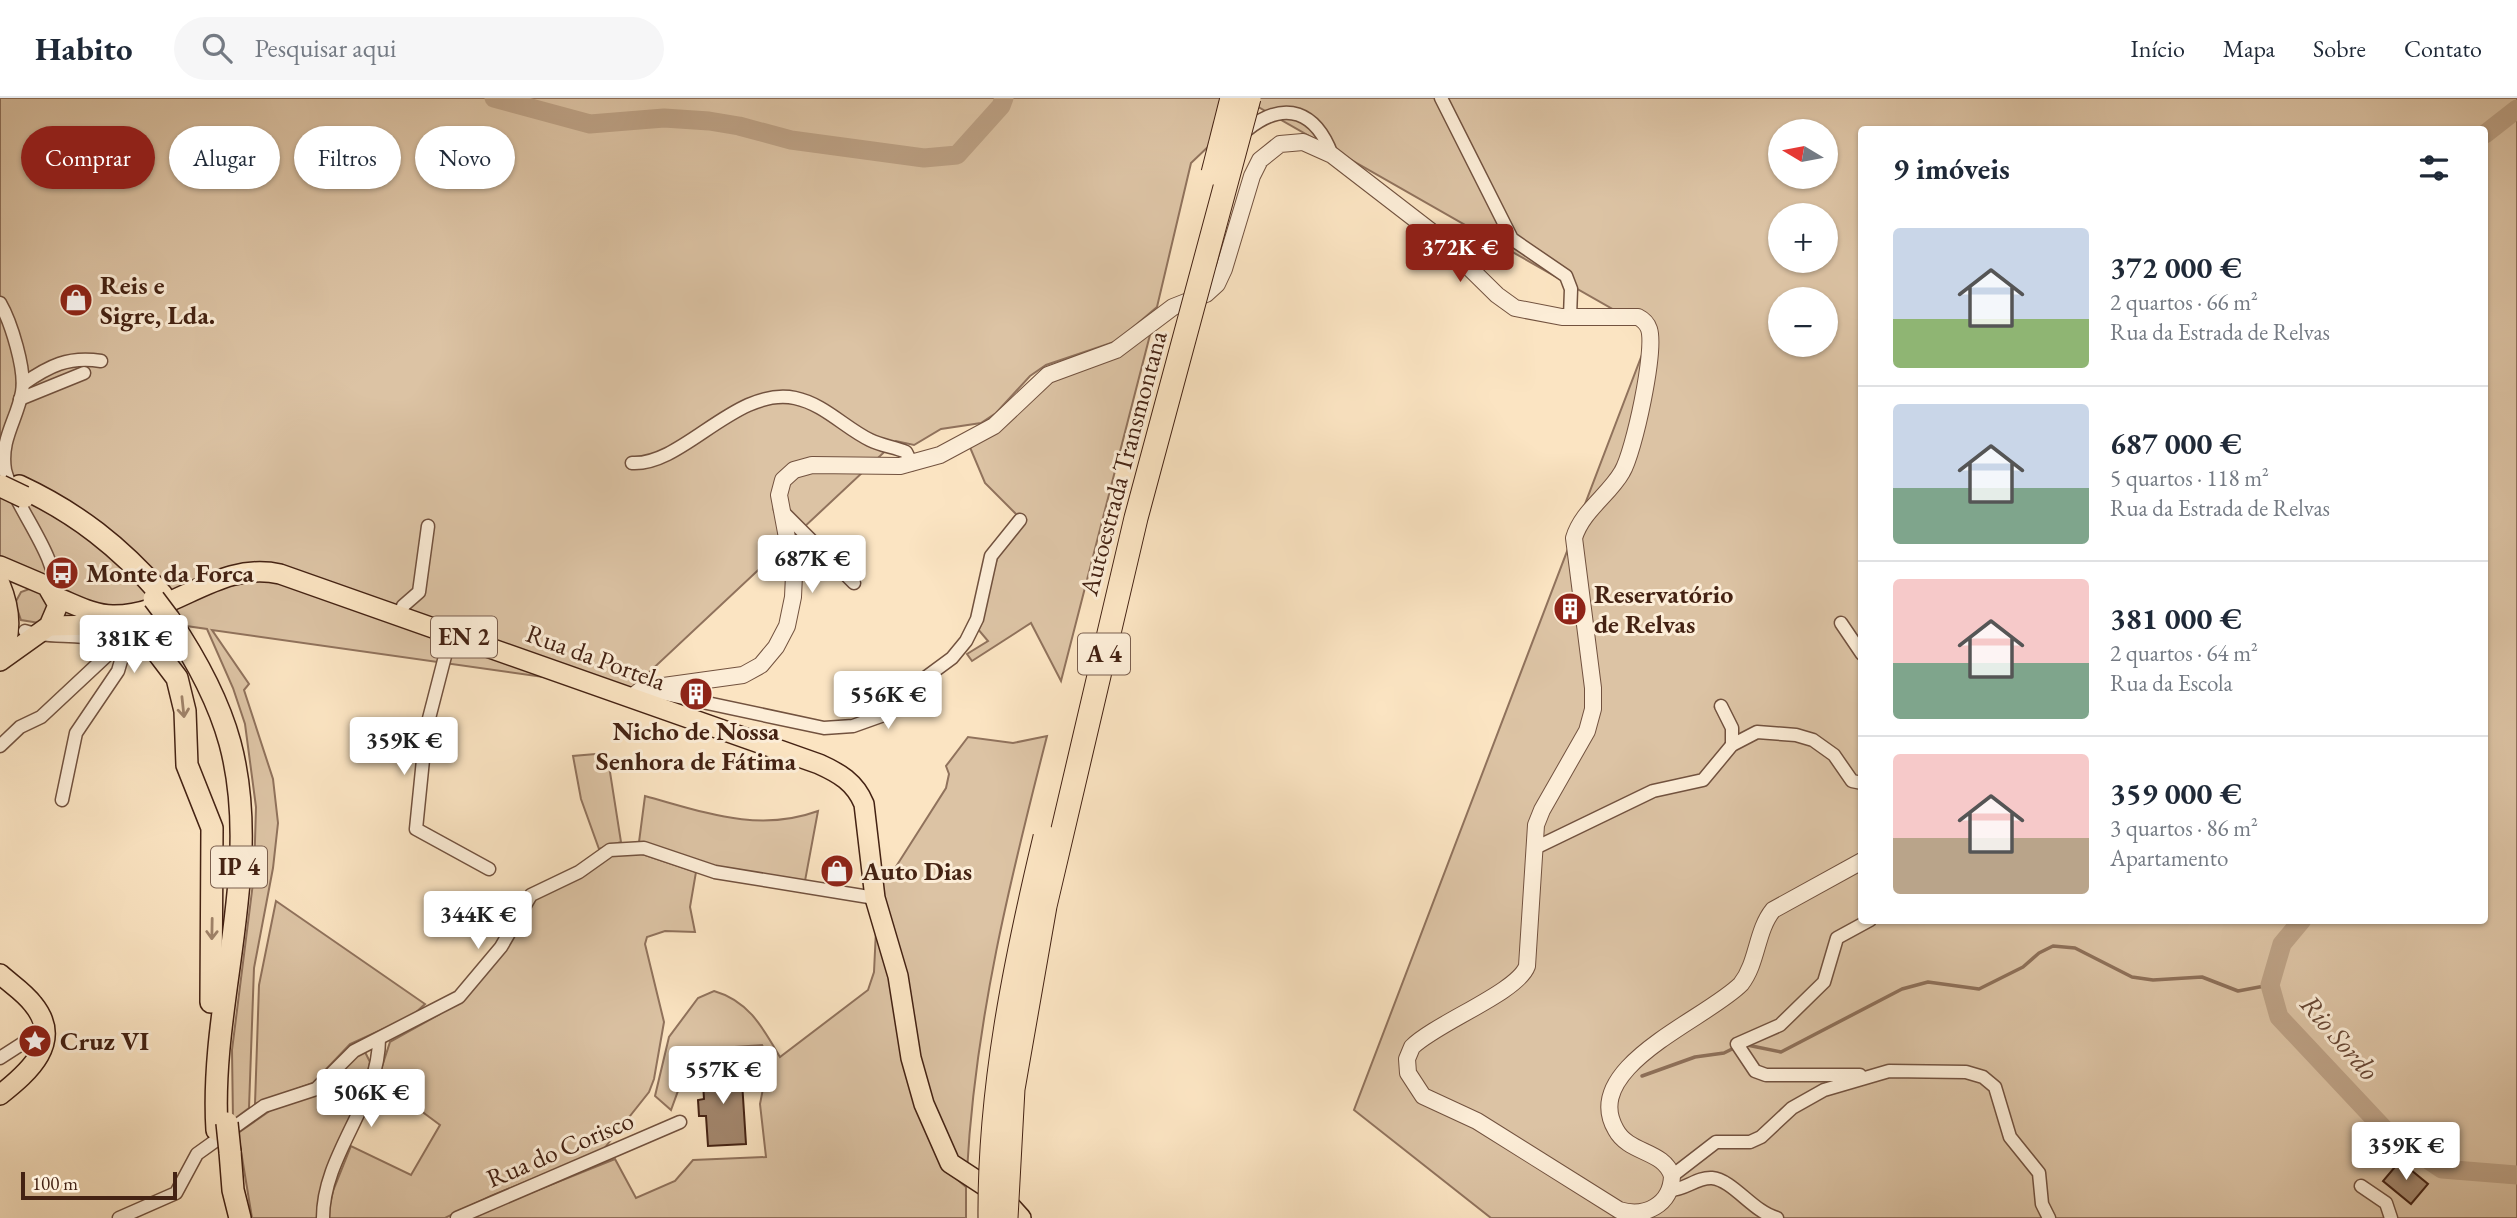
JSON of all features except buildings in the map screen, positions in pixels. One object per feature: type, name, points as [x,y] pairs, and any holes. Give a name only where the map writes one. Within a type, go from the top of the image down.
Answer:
[{"type":"highway","name":"Autoestrada Transmontana","points":[[990,1218],[990,1168],[998,1083],[1033,886],[1232,98]]},
{"type":"highway","name":"Autoestrada Transmontana","points":[[1006,1218],[1013,1089],[1045,906],[1136,518],[1249,98]]},
{"type":"highway","name":"IP 4","points":[[9,486],[92,537],[158,597],[203,658],[222,703],[238,754],[245,804],[244,886],[222,1127]]},
{"type":"highway","name":"IP 4","points":[[173,617],[221,715],[238,789],[240,849],[237,897],[216,1076],[232,1218]]},
{"type":"highway","points":[[85,626],[118,631],[152,646],[177,678],[184,711],[187,765],[212,828],[211,1004],[216,1076]]},
{"type":"highway","name":"IP 4","points":[[225,1154],[240,1218]]},
{"type":"main road","name":"EN 2","points":[[0,566],[47,584]]},
{"type":"main road","name":"Rua da Portela","points":[[47,584],[98,613],[124,614],[153,608],[236,573],[271,572],[296,578],[451,633],[637,693],[819,764],[847,779],[858,790],[867,813],[875,898],[898,976],[915,1075],[942,1150],[956,1168],[1002,1197],[1021,1218]]},
{"type":"main road","name":"Rua da Portela","points":[[38,630],[154,618],[214,590],[240,582],[296,578]]},
{"type":"main road","points":[[0,584],[18,627],[38,630]]},
{"type":"main road","points":[[47,584],[57,612],[0,659],[6,643],[14,590],[20,585],[47,584]]},
{"type":"main road","points":[[0,974],[33,1003],[45,1029],[40,1057],[0,1095]]},
{"type":"street","points":[[1441,98],[1512,239],[1566,276],[1571,289],[1570,317]]},
{"type":"street","points":[[1248,129],[1269,114],[1299,115],[1320,130],[1332,155]]},
{"type":"street","points":[[637,693],[735,677],[755,670],[771,654],[787,626],[794,589],[780,509],[783,480],[798,468],[812,465],[886,467],[933,458],[988,430],[1048,375],[1116,350],[1173,307],[1212,289],[1227,261],[1255,168],[1272,149],[1287,142],[1303,142],[1332,155],[1443,241],[1506,302],[1520,309],[1570,317],[1639,317],[1649,326],[1651,344],[1627,463],[1619,478],[1580,524],[1574,538],[1593,688],[1593,709],[1585,736],[1539,815],[1525,971],[1516,982],[1415,1044],[1407,1059],[1409,1078],[1426,1098],[1477,1121],[1619,1210],[1638,1214],[1651,1211],[1671,1183],[1716,1142],[1755,1140],[1810,1097],[1878,1074],[1895,1071],[1963,1071],[1989,1080],[1998,1094],[2010,1137],[2039,1172],[2042,1205],[2049,1218]]},
{"type":"street","points":[[0,303],[10,326],[23,384],[5,437],[5,467],[47,584]]},
{"type":"street","points":[[23,384],[58,363],[80,358],[101,361]]},
{"type":"street","points":[[20,399],[84,373]]},
{"type":"street","points":[[632,463],[642,463],[662,454],[735,412],[774,398],[786,397],[804,401],[871,440],[906,452],[912,464]]},
{"type":"street","points":[[780,509],[855,583]]},
{"type":"street","points":[[637,693],[805,725],[845,728],[873,720],[888,712],[910,689],[948,662],[962,646],[977,619],[991,556],[1020,520]]},
{"type":"street","points":[[401,615],[403,606],[419,592],[428,526]]},
{"type":"street","points":[[1841,623],[1858,647]]},
{"type":"street","points":[[38,630],[97,639],[117,646],[122,654],[121,664],[76,733],[62,800]]},
{"type":"street","points":[[451,633],[426,730],[416,830],[489,869]]},
{"type":"street","points":[[0,746],[20,727],[41,718],[117,646]]},
{"type":"street","points":[[1721,706],[1732,728],[1732,745]]},
{"type":"street","points":[[1535,848],[1649,793],[1703,780],[1732,745],[1760,732],[1806,737],[1834,755],[1852,781],[1858,782]]},
{"type":"street","points":[[119,1218],[176,1193],[183,1185],[194,1158],[205,1147],[264,1106],[321,1085],[349,1054],[446,1006],[464,993],[501,947],[531,895],[579,872],[613,849],[645,848],[709,871],[875,898]]},
{"type":"street","points":[[1671,1183],[1663,1161],[1628,1144],[1619,1136],[1610,1115],[1613,1090],[1631,1063],[1737,988],[1753,962],[1765,923],[1773,911],[1858,863]]},
{"type":"street","points":[[1862,924],[1837,937],[1826,980],[1788,1018],[1778,1026],[1740,1041],[1737,1047],[1755,1071],[1768,1076],[1878,1074]]},
{"type":"street","points":[[0,1059],[45,1029]]},
{"type":"street","points":[[323,1218],[330,1183],[374,1080],[379,1039]]},
{"type":"street","name":"Rua do Corisco","points":[[457,1218],[680,1122]]},
{"type":"street","points":[[1671,1183],[1716,1179],[1762,1213],[1777,1218]]},
{"type":"street","points":[[2361,1186],[2386,1203],[2391,1218]]},
{"type":"shaded area","points":[[0,98],[2517,98],[2517,1218],[1491,1218],[1354,1110],[1651,331],[1253,104],[1191,163],[1157,307],[1117,341],[1046,365],[1030,376],[996,413],[981,423],[941,429],[914,445],[896,441],[628,692],[579,682],[212,630],[249,684],[244,690],[273,779],[278,823],[273,868],[254,968],[249,1108],[233,1120],[232,1050],[254,875],[256,807],[245,724],[233,688],[207,629],[88,612],[0,564]]},
{"type":"shaded area","points":[[1151,331],[1061,681],[1031,623],[972,661],[967,654],[988,641],[977,628],[998,555],[1025,523],[985,483],[969,445],[1041,387]]},
{"type":"shaded area","points":[[38,588],[52,605],[39,623],[21,620],[15,603],[21,592]]},
{"type":"shaded area","points":[[1047,736],[1020,844],[986,1006],[971,1115],[967,1171],[960,1165],[930,1108],[880,880],[890,876],[946,788],[949,774],[946,766],[968,737],[1013,743]]},
{"type":"shaded area","points":[[607,753],[621,842],[599,849],[581,799],[573,756]]},
{"type":"shaded area","points":[[645,796],[710,814],[752,820],[796,817],[818,811],[805,881],[711,868],[639,842]]},
{"type":"shaded area","points":[[633,851],[696,872],[690,907],[695,932],[665,931],[647,937],[645,944],[664,1022],[654,1079],[649,1092],[603,1150],[445,1218],[327,1218],[333,1191],[351,1146],[411,1175],[440,1125],[378,1079],[390,1042],[440,1014],[531,901],[601,858]]},
{"type":"shaded area","points":[[276,901],[425,1004],[412,1016],[350,1044],[313,1083],[255,1104],[259,985]]},
{"type":"shaded area","points":[[876,930],[952,1175],[966,1187],[966,1218],[468,1218],[615,1159],[636,1198],[675,1181],[693,1160],[766,1157],[760,1104],[769,1058],[762,1045],[693,1050],[671,1110],[655,1096],[669,1037],[698,998],[714,991],[737,1001],[754,1017],[780,1057],[868,990],[874,972]]},
{"type":"shaded area","points":[[365,1052],[370,1062],[367,1077],[319,1218],[252,1218],[238,1133],[271,1110],[326,1091],[350,1057]]},
{"type":"waterway","points":[[494,98],[590,124],[664,118],[709,121],[791,140],[924,158],[957,155],[1001,106],[1004,98]]},
{"type":"waterway","name":"Rio Sordo","points":[[2488,132],[2517,109]]},
{"type":"waterway","name":"Rio Sordo","points":[[2299,924],[2282,944],[2270,985],[2279,1017],[2387,1132],[2442,1169],[2517,1175]]},
{"type":"waterway","points":[[1747,1045],[1781,1052],[1902,989],[1928,982],[1979,989],[2023,967],[2039,953],[2053,946],[2075,948],[2132,977],[2153,980],[2202,977],[2238,991],[2270,985]]},
{"type":"waterway","points":[[1642,1076],[1695,1057],[1724,1053],[1736,1047]]},
{"type":"place","name":"Reis e Sigre, Lda.","points":[[76,300]]},
{"type":"place","name":"Monte da Forca","points":[[62,573]]},
{"type":"place","name":"Reservatório de Relvas","points":[[1570,609]]},
{"type":"place","name":"Nicho de Nossa Senhora de Fátima","points":[[696,694]]},
{"type":"place","name":"Auto Dias","points":[[837,871]]},
{"type":"place","name":"Cruz VI","points":[[35,1041]]}]
